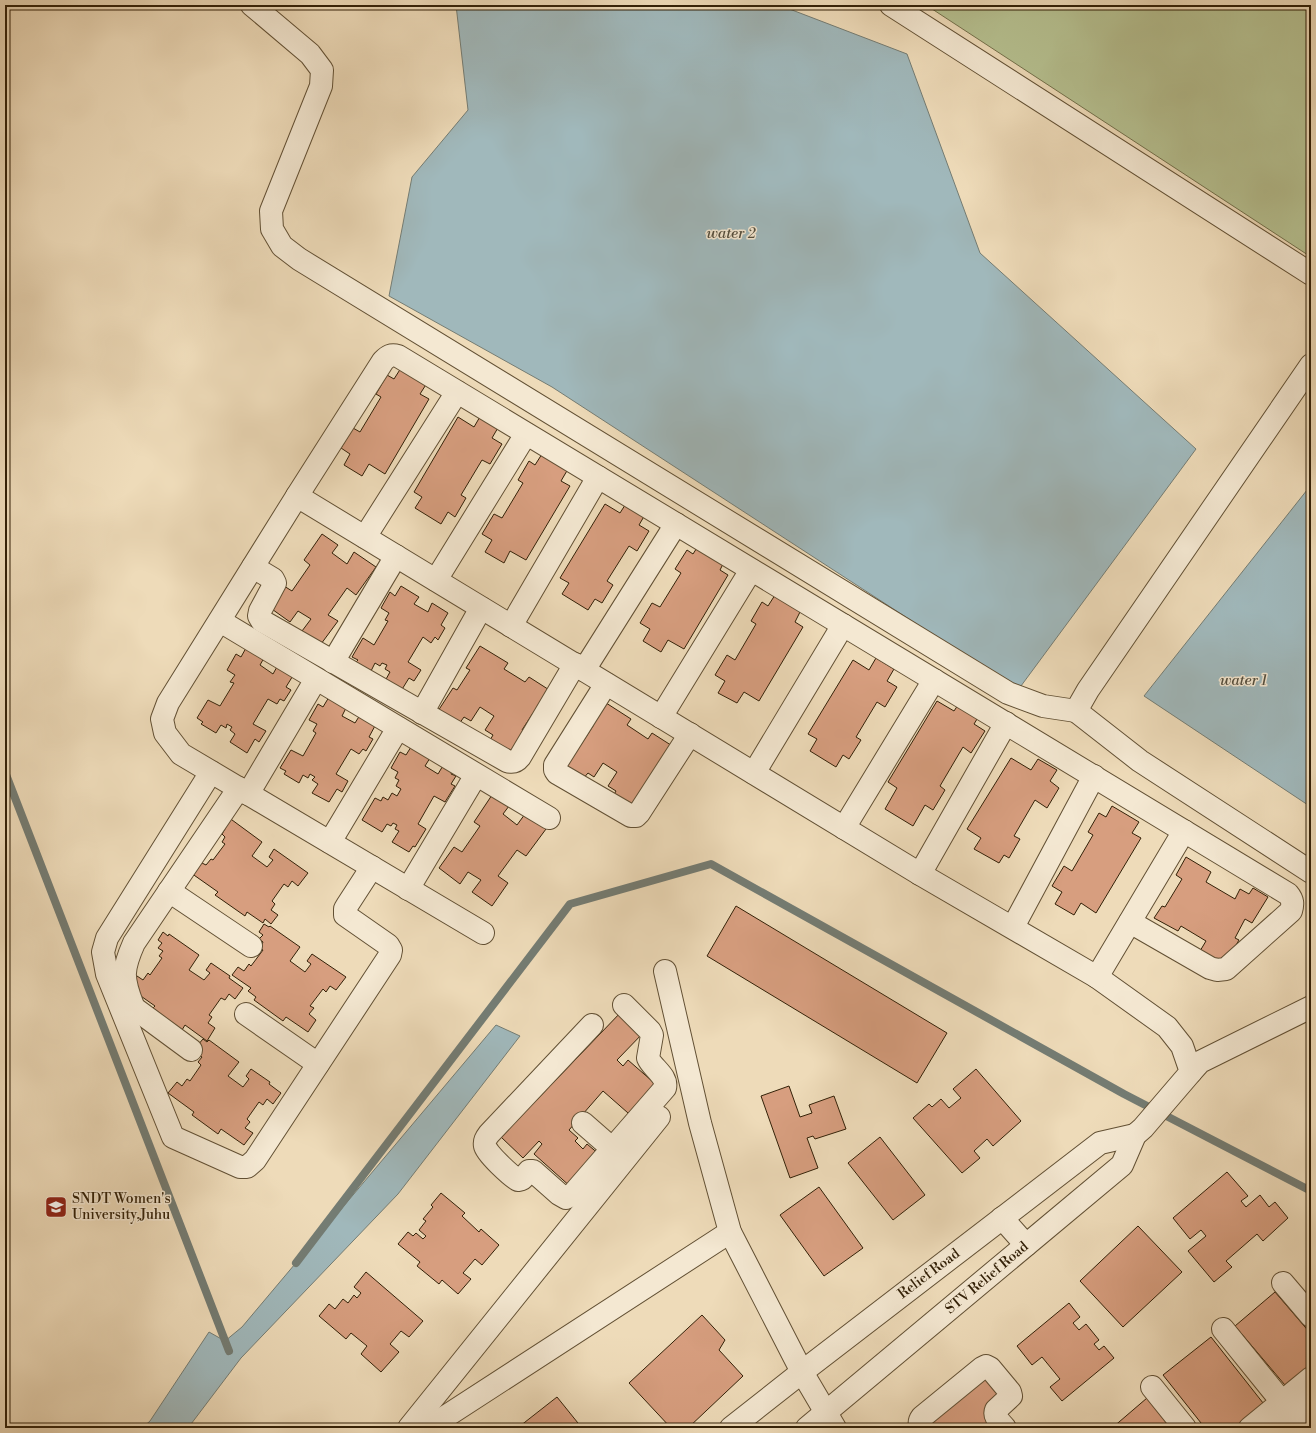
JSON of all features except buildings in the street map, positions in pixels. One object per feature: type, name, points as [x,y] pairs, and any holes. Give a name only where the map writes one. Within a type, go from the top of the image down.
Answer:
[{"type":"street","points":[[252,5],[310,54],[322,70],[321,86],[271,211],[272,229],[282,246],[299,259],[1008,693],[1043,706],[1076,711],[1140,761],[1311,872]]},
{"type":"street","points":[[891,5],[1311,274]]},
{"type":"street","points":[[483,933],[181,754],[165,733],[162,718],[168,703],[297,496],[387,357],[392,355],[398,356],[1288,894],[1292,899],[1293,905],[1291,911],[1226,969],[1220,971],[1210,968],[1130,922]]},
{"type":"street","points":[[1076,711],[1088,690],[1311,365]]},
{"type":"street","points":[[365,537],[457,392]]},
{"type":"street","points":[[436,580],[526,434]]},
{"type":"street","points":[[511,626],[598,477]]},
{"type":"street","points":[[297,496],[920,874],[1097,977],[1167,1027],[1182,1046],[1187,1077]]},
{"type":"street","points":[[253,567],[273,579],[275,583],[260,611],[259,616],[262,621],[507,761],[512,762],[516,761],[676,524]]},
{"type":"street","points":[[333,662],[396,556]]},
{"type":"street","points":[[662,717],[751,570]]},
{"type":"street","points":[[422,713],[481,608]]},
{"type":"street","points":[[220,621],[549,818]]},
{"type":"street","points":[[754,773],[843,625]]},
{"type":"street","points":[[187,1144],[125,985],[125,962],[134,943],[169,891],[243,791],[316,679]]},
{"type":"street","points":[[844,828],[934,680]]},
{"type":"street","points":[[606,684],[555,766],[557,773],[631,816],[636,816],[690,734]]},
{"type":"street","points":[[920,874],[1006,724]]},
{"type":"street","points":[[330,842],[398,728]]},
{"type":"street","points":[[211,772],[107,938],[103,952],[107,974],[173,1137],[240,1167],[247,1167],[255,1160],[390,956],[391,950],[388,945],[345,915],[345,909],[372,867]]},
{"type":"street","points":[[408,889],[476,775]]},
{"type":"street","points":[[1012,927],[1094,776]]},
{"type":"street","points":[[1097,977],[1184,831]]},
{"type":"street","points":[[169,891],[251,946]]},
{"type":"street","points":[[665,971],[690,1079],[730,1232],[802,1372],[831,1420],[807,1428]]},
{"type":"street","points":[[409,1428],[619,1154],[663,1091],[666,1083],[652,1066],[648,1058],[652,1034],[624,1005]]},
{"type":"street","name":"STV Relief Road","points":[[831,1420],[1026,1245],[1122,1165],[1139,1131],[1200,1062],[1311,1007]]},
{"type":"street","points":[[134,1008],[191,1050]]},
{"type":"street","points":[[246,1014],[318,1064]]},
{"type":"street","points":[[592,1025],[485,1139],[484,1144],[488,1152],[518,1180],[522,1179],[529,1171],[533,1171],[559,1194],[566,1198],[572,1195],[619,1154],[690,1079]]},
{"type":"street","points":[[583,1124],[619,1154]]},
{"type":"street","name":"Relief Road","points":[[732,1428],[802,1372],[1100,1143],[1139,1131]]},
{"type":"street","points":[[1002,1218],[1026,1245]]},
{"type":"street","points":[[428,1428],[730,1232]]},
{"type":"street","points":[[1283,1283],[1311,1316]]},
{"type":"street","points":[[1223,1329],[1292,1419]]},
{"type":"street","points":[[922,1428],[920,1423],[922,1417],[986,1366],[990,1368],[1010,1392],[1011,1396],[996,1410],[995,1413],[995,1416],[1005,1428]]},
{"type":"street","points":[[1292,1419],[1311,1378]]},
{"type":"street","points":[[1152,1387],[1185,1428]]},
{"type":"street","points":[[1250,1428],[1292,1419],[1311,1404]]},
{"type":"green space","points":[[926,5],[1311,5],[1311,257]]},
{"type":"water","name":"water 2","points":[[456,5],[779,5],[907,54],[980,253],[1196,449],[1018,690],[552,387],[389,296],[412,177],[468,110]]},
{"type":"water","name":"water 1","points":[[1311,485],[1311,807],[1144,696]]},
{"type":"water","points":[[496,1025],[520,1036],[398,1194],[241,1358],[188,1428],[142,1428],[150,1421],[209,1332],[225,1341],[242,1327]]},
{"type":"waterway","points":[[5,772],[229,1351]]},
{"type":"waterway","points":[[296,1263],[570,904],[711,864],[1124,1094],[1311,1191]]},
{"type":"place","name":"SNDT Women's University,Juhu","points":[[56,1207]]}]
